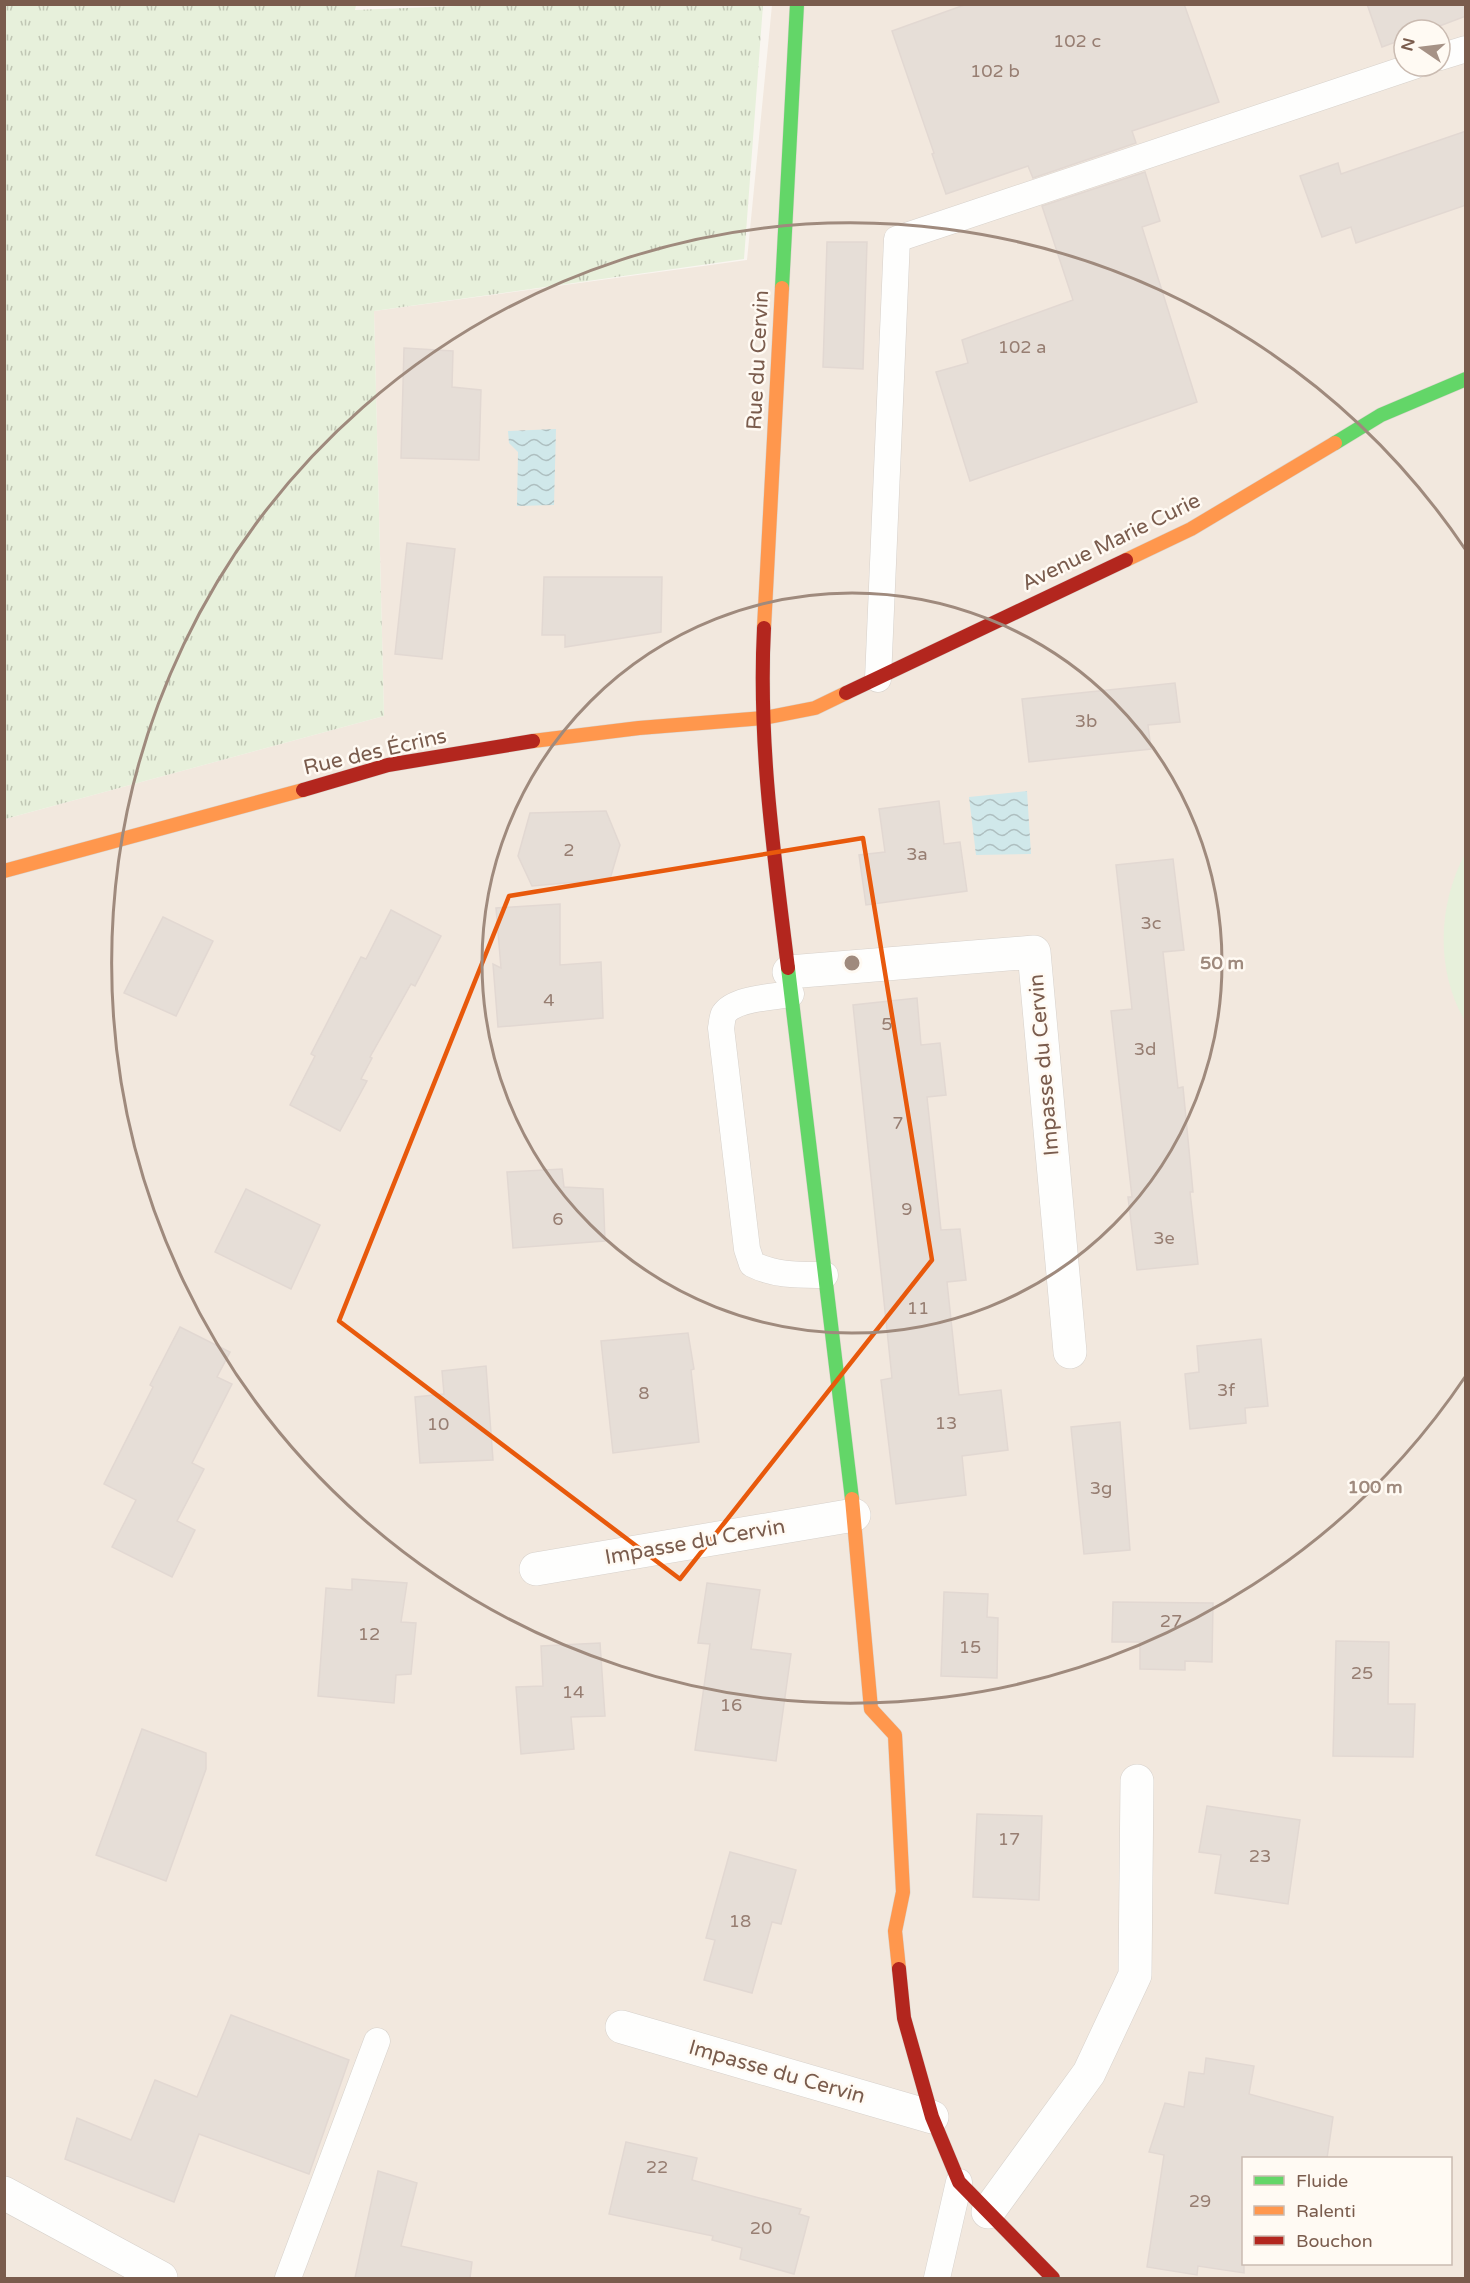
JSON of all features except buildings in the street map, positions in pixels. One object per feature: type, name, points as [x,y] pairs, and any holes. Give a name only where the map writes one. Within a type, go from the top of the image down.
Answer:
[{"type":"street","name":"Rue du Cervin","points":[[764,718],[762,660],[797,4]]},
{"type":"street","name":"Avenue Marie Curie","points":[[764,718],[815,708],[1191,529],[1381,415],[1466,379]]},
{"type":"street","name":"Rue des Écrins","points":[[4,871],[388,765],[533,741],[639,728],[764,718]]},
{"type":"street","points":[[764,718],[766,790],[854,1515],[872,1709],[896,1736],[903,1892],[895,1931],[904,2018],[932,2117],[958,2182],[1053,2278]]},
{"type":"street","name":"Impasse du Cervin","points":[[790,983],[1034,952],[1070,1352]]},
{"type":"street","name":"Impasse du Cervin","points":[[536,1569],[854,1515]]},
{"type":"street","points":[[988,2212],[1089,2073],[1135,1975],[1137,1781]]},
{"type":"street","name":"Impasse du Cervin","points":[[622,2027],[932,2117]]},
{"type":"street","points":[[4,2193],[161,2278]]},
{"type":"lane","points":[[878,678],[897,239],[1392,73]]},
{"type":"lane","points":[[790,983],[733,1006],[724,1014],[721,1028],[747,1249],[752,1264],[766,1271],[780,1274],[825,1275]]},
{"type":"lane","points":[[288,2278],[377,2041]]},
{"type":"lane","points":[[937,2278],[958,2182]]},
{"type":"highlighted area","points":[[863,838],[932,1260],[680,1579],[339,1321],[509,896]]},
{"type":"shaded area","points":[[772,5],[1465,5],[1465,2278],[5,2278],[5,819],[384,716],[374,311],[747,260]]},
{"type":"green space","points":[[5,4],[356,5],[355,10],[483,5],[763,5],[744,259],[374,311],[384,716],[5,819]]},
{"type":"green space","points":[[1465,854],[1465,1021],[1455,1001],[1449,980],[1444,937],[1449,894]]},
{"type":"water","points":[[556,429],[554,505],[517,506],[518,452],[509,443],[508,431]]},
{"type":"water","points":[[1027,791],[1031,854],[976,855],[969,797]]},
{"type":"traffic: fast","points":[[782,288],[797,4]]},
{"type":"traffic: fast","points":[[1335,443],[1381,415],[1466,379]]},
{"type":"traffic: fast","points":[[788,968],[852,1499]]},
{"type":"traffic: slow","points":[[764,628],[782,288]]},
{"type":"traffic: slow","points":[[1126,560],[1191,529],[1335,443]]},
{"type":"traffic: slow","points":[[533,741],[639,728],[764,718],[815,708],[846,693]]},
{"type":"traffic: slow","points":[[4,871],[303,790]]},
{"type":"traffic: slow","points":[[852,1499],[871,1709],[895,1735],[903,1892],[895,1931],[899,1969]]},
{"type":"traffic: jam","points":[[846,693],[1126,560]]},
{"type":"traffic: jam","points":[[764,628],[763,714],[768,799],[788,968]]},
{"type":"traffic: jam","points":[[303,790],[388,765],[533,741]]},
{"type":"traffic: jam","points":[[899,1969],[904,2018],[932,2117],[959,2182],[1053,2278]]}]
